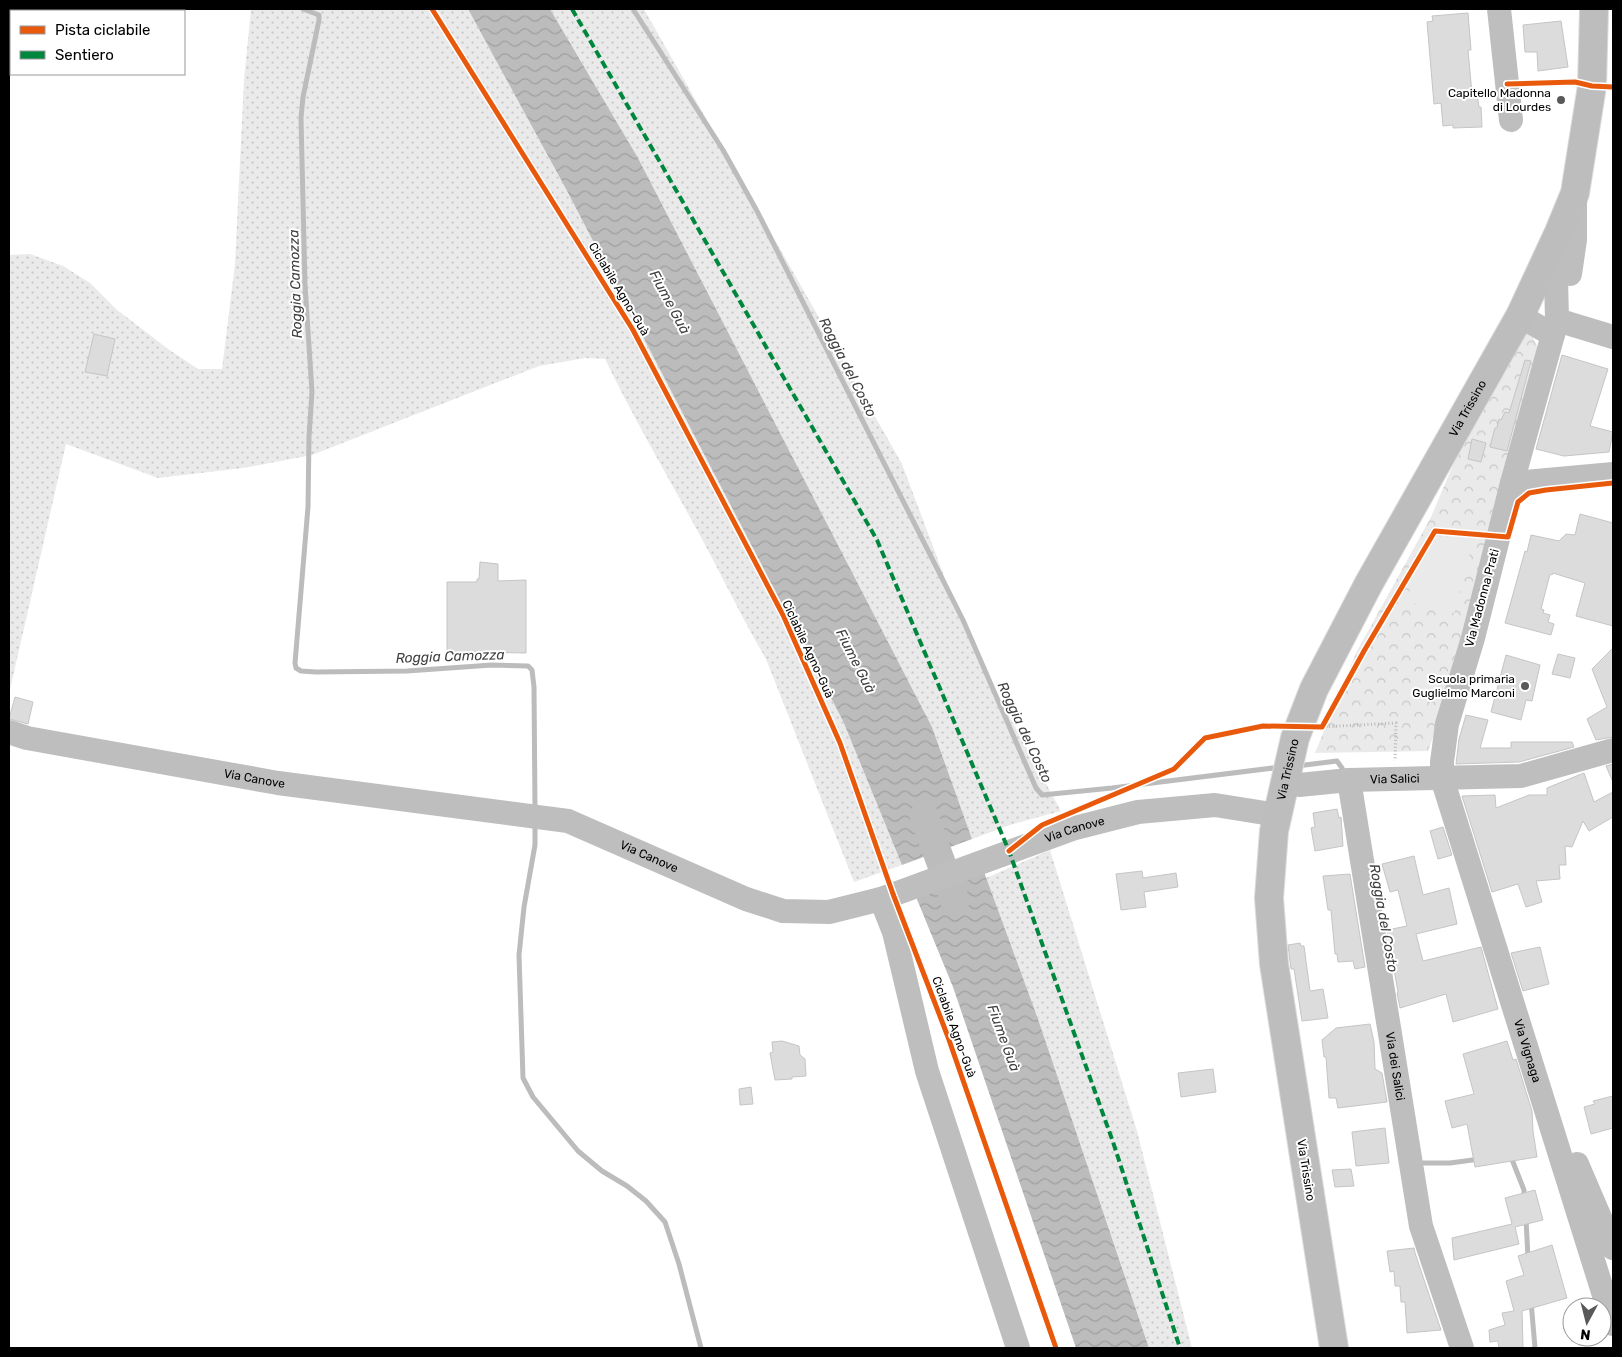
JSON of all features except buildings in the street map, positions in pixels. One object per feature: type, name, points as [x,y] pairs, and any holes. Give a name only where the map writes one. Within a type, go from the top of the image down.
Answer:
[{"type":"main road","name":"Via Trissino","points":[[1334,1348],[1274,964],[1268,898],[1277,815],[1295,738],[1314,689],[1368,585],[1520,316],[1575,193],[1592,86],[1594,9]]},
{"type":"street","points":[[1499,9],[1511,120]]},
{"type":"street","points":[[1556,319],[1570,276],[1575,240],[1575,193]]},
{"type":"street","points":[[1556,319],[1559,232]]},
{"type":"street","points":[[1520,316],[1556,319],[1613,337]]},
{"type":"street","name":"Via Madonna Prati","points":[[1442,778],[1447,724],[1473,638],[1556,319]]},
{"type":"street","points":[[1512,483],[1613,474]]},
{"type":"street","name":"Via Canove","points":[[9,732],[27,738],[278,783],[568,821],[746,899],[783,911],[828,912],[881,899],[1075,828],[1138,812],[1215,805],[1277,815]]},
{"type":"street","name":"Via Salici","points":[[1299,785],[1349,780],[1521,776],[1613,750]]},
{"type":"street","name":"Via Vignaga","points":[[1442,778],[1613,1324]]},
{"type":"street","name":"Via dei Salici","points":[[1349,780],[1421,1226],[1462,1348]]},
{"type":"street","points":[[881,899],[894,932],[926,1071],[1018,1348]]},
{"type":"street","points":[[1562,1158],[1572,1153],[1613,1248]]},
{"type":"path","points":[[1322,726],[1327,718]]},
{"type":"path","points":[[1314,726],[1396,723],[1394,779]]},
{"type":"green space","points":[[251,9],[468,9],[566,189],[843,721],[902,865],[854,882],[766,659],[640,428],[605,359],[585,358],[539,366],[312,455],[243,468],[158,478],[66,444],[9,694],[9,255],[30,254],[63,266],[90,283],[116,309],[168,349],[198,369],[222,369],[235,264],[244,80]]},
{"type":"green space","points":[[550,9],[644,9],[902,464],[955,605],[1002,703],[1061,811],[1010,825],[972,839],[932,727],[638,158]]},
{"type":"green space","points":[[1519,309],[1542,356],[1461,660],[1428,751],[1315,753],[1356,653],[1431,517]]},
{"type":"green space","points":[[1425,533],[1472,545],[1454,613],[1407,601]]},
{"type":"green space","points":[[1050,850],[1137,1131],[1192,1348],[1149,1348],[1038,1019],[986,878]]},
{"type":"water","points":[[468,9],[550,9],[638,158],[932,727],[972,839],[902,865],[843,721],[566,189]]},
{"type":"water","points":[[980,861],[1038,1019],[1149,1348],[1076,1348],[953,987],[916,897]]},
{"type":"waterway","name":"Roggia Camozza","points":[[303,9],[319,15],[319,20],[303,97],[301,118],[305,285],[312,392],[308,507],[296,668],[301,671],[316,672],[407,671],[492,665],[528,666],[532,670],[534,687],[535,810]]},
{"type":"waterway","name":"Roggia del Costo","points":[[633,9],[723,150],[757,211],[963,620],[1036,788],[1042,795],[1281,767]]},
{"type":"waterway","name":"Roggia del Costo","points":[[1297,766],[1337,761],[1344,775]]},
{"type":"waterway","name":"Fiume Guà","points":[[924,816],[955,901]]},
{"type":"waterway","name":"Roggia Camozza","points":[[535,824],[535,845],[524,907],[519,955],[523,1078],[533,1097],[578,1151],[602,1171],[627,1186],[646,1201],[665,1222],[679,1264],[701,1348]]},
{"type":"waterway","name":"Roggia del Costo","points":[[1511,1157],[1524,1190],[1524,1198]]},
{"type":"waterway","name":"Roggia del Costo","points":[[1416,1163],[1450,1163],[1480,1159]]},
{"type":"waterway","name":"Roggia del Costo","points":[[1526,1219],[1528,1258]]},
{"type":"waterway","name":"Roggia del Costo","points":[[1531,1301],[1535,1348]]},
{"type":"marked path","points":[[572,9],[877,540],[1009,851],[1113,1142],[1180,1348]]},
{"type":"cycle path","name":"Ciclabile Agno-Guà","points":[[432,9],[633,330],[783,615],[840,743],[893,894],[948,1037],[1056,1348]]},
{"type":"cycle path","points":[[1507,84],[1575,82],[1592,86],[1613,87]]},
{"type":"cycle path","points":[[1009,851],[1042,825],[1174,769],[1205,738],[1263,726],[1322,727],[1364,651],[1435,531],[1508,537],[1518,502],[1529,493],[1613,483]]},
{"type":"place","name":"Capitello Madonna di Lourdes","points":[[1561,100]]},
{"type":"place","name":"Scuola primaria Guglielmo Marconi","points":[[1525,686]]}]
